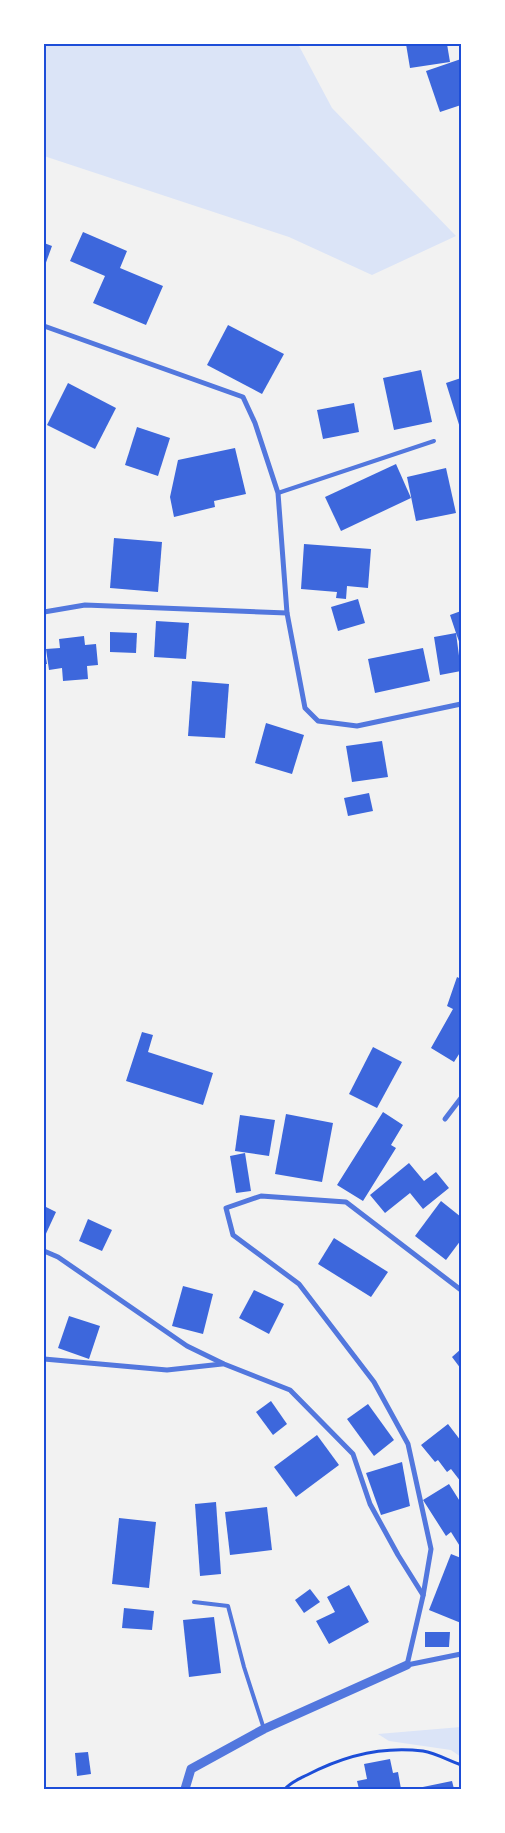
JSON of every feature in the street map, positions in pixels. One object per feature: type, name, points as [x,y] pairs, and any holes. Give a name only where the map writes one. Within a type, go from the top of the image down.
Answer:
[{"type":"street","points":[[44,326],[242,396],[255,423],[278,493],[287,613],[305,708],[318,721],[356,726],[461,704]]},
{"type":"street","points":[[44,612],[85,605],[287,613]]},
{"type":"street","points":[[445,1118],[461,1098]]},
{"type":"street","points":[[407,1665],[432,1549],[408,1444],[374,1382],[299,1284],[233,1235],[226,1208],[261,1196],[346,1202],[461,1290]]},
{"type":"street","points":[[44,1251],[58,1257],[187,1346],[224,1364],[290,1390],[353,1454],[370,1504],[423,1596]]},
{"type":"street","points":[[44,1359],[167,1370],[224,1364]]},
{"type":"street","points":[[185,1789],[191,1769],[264,1728],[407,1665],[461,1654]]},
{"type":"lane","points":[[278,493],[434,441]]},
{"type":"lane","points":[[194,1602],[228,1606],[244,1667],[264,1728]]},
{"type":"path","points":[[285,1789],[289,1784],[320,1768],[361,1754],[393,1749],[425,1752],[460,1764],[461,1766]]},
{"type":"shaded area","points":[[44,44],[298,44],[332,108],[456,236],[372,275],[289,237],[44,156]]},
{"type":"shaded area","points":[[461,1727],[461,1757],[451,1750],[389,1741],[378,1734]]},
{"type":"building","points":[[406,44],[447,44],[450,62],[410,68]]},
{"type":"building","points":[[461,59],[461,105],[440,112],[426,71]]},
{"type":"building","points":[[83,232],[127,251],[120,268],[163,286],[146,325],[93,303],[105,276],[70,261]]},
{"type":"building","points":[[44,243],[52,246],[44,268]]},
{"type":"building","points":[[228,325],[284,354],[262,394],[207,365]]},
{"type":"building","points":[[421,370],[432,422],[394,430],[383,378]]},
{"type":"building","points":[[461,378],[461,431],[446,383]]},
{"type":"building","points":[[68,383],[116,408],[95,449],[47,425]]},
{"type":"building","points":[[354,403],[359,432],[323,439],[317,410]]},
{"type":"building","points":[[137,427],[170,438],[158,476],[125,465]]},
{"type":"building","points":[[235,448],[246,494],[214,501],[215,507],[174,517],[170,497],[178,460]]},
{"type":"building","points":[[396,464],[411,498],[341,531],[325,497]]},
{"type":"building","points":[[446,468],[456,513],[416,521],[407,477]]},
{"type":"building","points":[[114,538],[162,542],[158,592],[110,588]]},
{"type":"building","points":[[304,544],[371,549],[368,588],[347,586],[346,599],[336,598],[337,592],[301,589]]},
{"type":"building","points":[[358,599],[365,623],[338,631],[331,607]]},
{"type":"building","points":[[461,611],[461,647],[450,615]]},
{"type":"building","points":[[156,621],[189,623],[186,659],[154,657]]},
{"type":"building","points":[[110,632],[137,633],[136,653],[110,652]]},
{"type":"building","points":[[456,633],[461,671],[440,675],[434,637]]},
{"type":"building","points":[[84,636],[85,645],[96,644],[98,665],[87,666],[88,679],[63,681],[62,668],[49,670],[46,649],[60,648],[59,639]]},
{"type":"building","points":[[44,647],[47,664],[44,664]]},
{"type":"building","points":[[423,648],[430,681],[375,693],[368,659]]},
{"type":"building","points":[[192,681],[229,684],[225,738],[188,736]]},
{"type":"building","points":[[266,723],[304,735],[292,774],[255,763]]},
{"type":"building","points":[[382,741],[388,777],[352,782],[346,746]]},
{"type":"building","points":[[369,793],[373,811],[348,816],[344,798]]},
{"type":"building","points":[[457,977],[461,979],[461,1051],[454,1062],[431,1048],[453,1009],[447,1006]]},
{"type":"building","points":[[142,1032],[153,1035],[148,1052],[213,1073],[203,1105],[126,1081]]},
{"type":"building","points":[[373,1047],[402,1062],[377,1108],[349,1094]]},
{"type":"building","points":[[383,1112],[403,1125],[391,1145],[396,1148],[363,1201],[337,1185]]},
{"type":"building","points":[[286,1114],[333,1123],[322,1182],[275,1174]]},
{"type":"building","points":[[240,1115],[275,1120],[269,1156],[235,1151]]},
{"type":"building","points":[[245,1153],[251,1191],[236,1193],[230,1156]]},
{"type":"building","points":[[409,1163],[424,1181],[436,1172],[449,1188],[423,1209],[410,1193],[385,1213],[370,1195]]},
{"type":"building","points":[[441,1201],[461,1217],[461,1240],[446,1260],[415,1236]]},
{"type":"building","points":[[44,1206],[56,1212],[44,1238]]},
{"type":"building","points":[[88,1219],[112,1230],[102,1251],[79,1241]]},
{"type":"building","points":[[334,1238],[388,1272],[371,1297],[318,1264]]},
{"type":"building","points":[[183,1286],[213,1294],[203,1334],[172,1326]]},
{"type":"building","points":[[254,1290],[284,1304],[269,1334],[239,1318]]},
{"type":"building","points":[[69,1316],[100,1326],[89,1359],[58,1348]]},
{"type":"building","points":[[461,1349],[461,1369],[452,1357]]},
{"type":"building","points":[[271,1401],[287,1424],[273,1435],[256,1412]]},
{"type":"building","points":[[368,1404],[394,1440],[374,1456],[347,1419]]},
{"type":"building","points":[[448,1424],[461,1441],[461,1482],[451,1469],[447,1472],[438,1460],[435,1462],[421,1445]]},
{"type":"building","points":[[317,1435],[339,1465],[296,1497],[274,1467]]},
{"type":"building","points":[[402,1462],[410,1506],[381,1515],[366,1473]]},
{"type":"building","points":[[449,1484],[461,1503],[461,1548],[451,1532],[446,1536],[423,1500]]},
{"type":"building","points":[[216,1502],[221,1574],[200,1576],[195,1504]]},
{"type":"building","points":[[267,1507],[272,1550],[230,1555],[225,1512]]},
{"type":"building","points":[[119,1518],[156,1522],[149,1588],[112,1584]]},
{"type":"building","points":[[451,1554],[461,1558],[461,1623],[429,1610]]},
{"type":"building","points":[[349,1585],[369,1622],[329,1644],[316,1621],[335,1612],[327,1597]]},
{"type":"building","points":[[310,1589],[320,1602],[304,1613],[295,1600]]},
{"type":"building","points":[[124,1608],[154,1611],[152,1630],[122,1628]]},
{"type":"building","points":[[214,1617],[221,1673],[189,1677],[183,1620]]},
{"type":"building","points":[[425,1632],[450,1632],[449,1647],[425,1647]]},
{"type":"building","points":[[88,1752],[91,1774],[77,1776],[75,1753]]},
{"type":"building","points":[[390,1759],[393,1773],[398,1772],[401,1789],[359,1789],[357,1781],[367,1779],[364,1764]]},
{"type":"building","points":[[452,1781],[454,1789],[418,1789],[418,1788]]}]
